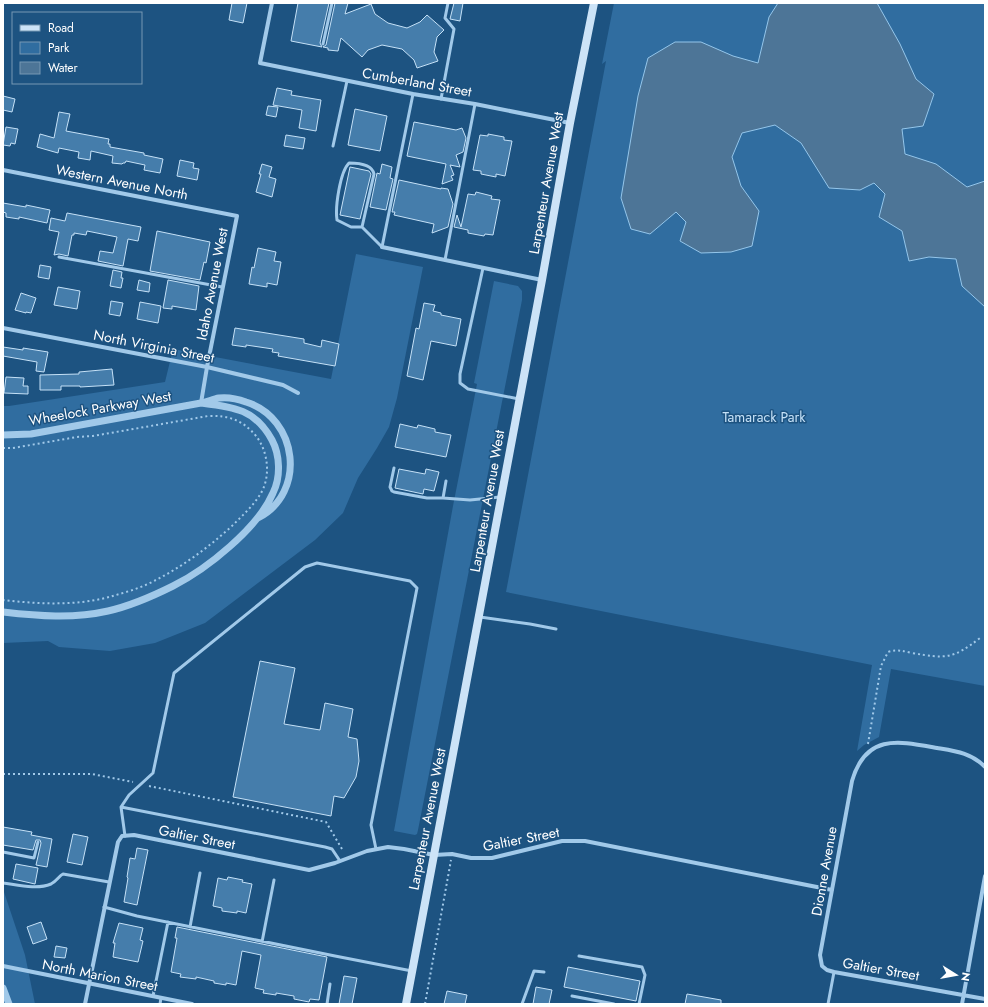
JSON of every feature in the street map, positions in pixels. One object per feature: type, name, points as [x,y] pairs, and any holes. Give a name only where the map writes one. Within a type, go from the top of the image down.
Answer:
[{"type":"main road","name":"Larpenteur Avenue West","points":[[406,1004],[542,280],[570,123],[594,3]]},
{"type":"street","name":"Cumberland Street","points":[[272,3],[260,63],[413,94],[475,104],[570,123]]},
{"type":"street","name":"Western Avenue North","points":[[3,170],[237,216]]},
{"type":"street","name":"Idaho Avenue West","points":[[201,403],[206,367],[237,216]]},
{"type":"street","points":[[382,247],[542,280]]},
{"type":"street","name":"North Virginia Street","points":[[3,328],[206,367],[283,385],[298,393]]},
{"type":"street","name":"Wheelock Parkway West","points":[[3,435],[31,434],[201,403],[220,398],[237,399],[250,403],[263,409],[274,418],[285,437],[291,460],[288,481],[278,501],[267,514],[258,518]]},
{"type":"street","name":"Wheelock Parkway West","points":[[3,612],[27,615],[68,616],[108,611],[146,598],[173,586],[197,572],[228,548],[258,518],[274,493],[278,480],[276,447],[262,424],[253,417],[236,408],[201,403]]},
{"type":"street","points":[[868,753],[877,747],[888,743],[908,742],[965,754],[980,762],[985,767]]},
{"type":"street","name":"Dionne Avenue","points":[[822,966],[820,956],[852,780],[860,761],[868,753]]},
{"type":"street","name":"Galtier Street","points":[[123,836],[134,835],[309,870],[376,849],[388,847],[434,855],[452,854],[471,858],[492,858],[562,841],[585,841],[832,890]]},
{"type":"street","points":[[85,1004],[118,842],[123,836]]},
{"type":"street","points":[[962,1004],[985,876]]},
{"type":"street","name":"North Marion Street","points":[[3,966],[192,1004]]},
{"type":"street","name":"Galtier Street","points":[[822,966],[827,970],[834,972],[985,999]]},
{"type":"street","points":[[3,988],[9,1004]]},
{"type":"lane","points":[[323,44],[332,3]]},
{"type":"lane","points":[[441,99],[454,29],[445,18],[448,3]]},
{"type":"lane","points":[[333,146],[347,81]]},
{"type":"lane","points":[[382,247],[413,94]]},
{"type":"lane","points":[[445,260],[475,104]]},
{"type":"lane","points":[[362,227],[374,174],[373,169],[370,166],[354,163],[349,164],[345,168],[336,214],[337,220],[351,227],[362,227],[382,247]]},
{"type":"lane","points":[[59,257],[222,287]]},
{"type":"lane","points":[[484,268],[459,379],[460,383],[468,389],[519,399]]},
{"type":"lane","points":[[394,468],[390,487],[392,491],[427,498],[470,500],[501,496]]},
{"type":"lane","points":[[443,498],[446,481]]},
{"type":"lane","points":[[123,836],[121,807],[129,795],[153,773],[174,673],[305,567],[317,563],[410,581],[417,588],[371,825],[376,849]]},
{"type":"lane","points":[[479,617],[496,618],[556,629]]},
{"type":"lane","points":[[121,807],[325,847],[332,849],[340,861]]},
{"type":"lane","points":[[3,852],[34,858],[38,842]]},
{"type":"lane","points":[[190,927],[200,873]]},
{"type":"lane","points":[[3,883],[37,887],[50,884],[63,874],[109,882]]},
{"type":"lane","points":[[262,942],[274,880]]},
{"type":"lane","points":[[104,907],[137,916],[262,942],[413,971]]},
{"type":"lane","points":[[153,996],[168,922]]},
{"type":"lane","points":[[579,956],[642,967],[645,975],[639,1004]]},
{"type":"lane","points":[[522,1004],[534,971],[544,972]]},
{"type":"lane","points":[[828,1004],[834,972]]},
{"type":"lane","points":[[327,1004],[330,984]]},
{"type":"lane","points":[[572,996],[614,1004]]},
{"type":"lane","points":[[160,1004],[161,998]]},
{"type":"path","points":[[3,448],[41,444],[194,418],[221,415],[238,420],[252,431],[261,443],[266,457],[267,478],[262,492],[253,505],[218,539],[175,570],[150,583],[107,597],[72,603],[3,600]]},
{"type":"path","points":[[868,753],[868,741],[880,673],[888,652],[895,650],[945,658],[956,654],[980,638]]},
{"type":"path","points":[[3,774],[92,774],[326,822],[342,849]]},
{"type":"path","points":[[425,1004],[450,865]]},
{"type":"green space","name":"Tamarack Park","points":[[614,3],[985,3],[985,686],[891,669],[879,737],[864,745],[857,751],[872,665],[506,592],[606,61],[602,64]]},
{"type":"green space","points":[[356,254],[423,267],[397,398],[389,427],[358,478],[343,513],[315,540],[205,623],[155,643],[110,651],[59,647],[48,641],[3,643],[3,406],[165,382],[173,349],[331,379]]},
{"type":"green space","points":[[494,281],[518,286],[522,291],[522,300],[418,830],[417,834],[415,835],[394,831],[453,506],[477,384],[474,383]]},
{"type":"green space","points":[[3,889],[25,955],[35,1004],[3,1004]]},
{"type":"water","points":[[778,3],[877,3],[900,44],[916,79],[934,94],[923,126],[902,129],[905,154],[936,164],[967,187],[985,181],[985,307],[962,286],[956,259],[929,257],[909,261],[902,231],[879,217],[885,194],[874,183],[860,190],[829,188],[801,143],[775,125],[742,133],[732,157],[741,186],[759,211],[752,246],[731,252],[701,253],[680,241],[686,222],[676,212],[650,234],[631,229],[621,198],[638,96],[648,58],[675,42],[701,42],[733,56],[758,63],[769,17]]},
{"type":"building","points":[[232,3],[247,3],[243,23],[229,20]]},
{"type":"building","points":[[298,3],[329,3],[320,43],[322,47],[291,41]]},
{"type":"building","points":[[335,3],[348,3],[345,14],[371,4],[375,14],[388,23],[407,28],[420,22],[427,15],[444,30],[437,37],[434,52],[438,61],[417,68],[414,60],[402,49],[382,45],[368,50],[362,57],[341,38],[338,51],[328,50],[328,48],[323,47],[326,45]]},
{"type":"building","points":[[454,3],[463,3],[460,21],[450,19]]},
{"type":"building","points":[[277,88],[292,91],[291,95],[321,100],[316,131],[299,128],[302,110],[273,105]]},
{"type":"building","points":[[3,96],[15,99],[12,112],[3,110]]},
{"type":"building","points":[[268,106],[278,107],[276,117],[266,115]]},
{"type":"building","points":[[355,109],[387,116],[380,151],[348,145]]},
{"type":"building","points":[[59,112],[70,114],[66,131],[109,139],[108,144],[110,144],[110,147],[144,153],[144,155],[163,159],[160,173],[144,170],[145,165],[126,161],[122,164],[112,163],[113,156],[91,151],[90,160],[78,158],[79,152],[59,148],[58,153],[37,147],[40,134],[54,138]]},
{"type":"building","points":[[414,122],[456,130],[462,128],[466,138],[463,152],[456,155],[460,167],[450,165],[454,175],[451,176],[453,180],[442,184],[446,164],[407,156]]},
{"type":"building","points":[[6,127],[18,129],[15,144],[11,143],[10,146],[3,145]]},
{"type":"building","points":[[488,134],[504,137],[504,140],[512,141],[505,176],[496,174],[496,177],[481,174],[481,171],[473,170],[480,135],[488,136]]},
{"type":"building","points":[[286,135],[305,138],[303,149],[284,146]]},
{"type":"building","points":[[180,160],[194,163],[193,168],[199,169],[197,180],[177,176]]},
{"type":"building","points":[[262,164],[272,167],[269,177],[276,179],[272,197],[256,192]]},
{"type":"building","points":[[382,164],[392,167],[390,178],[393,179],[386,210],[370,207],[377,173],[380,174]]},
{"type":"building","points":[[350,167],[369,171],[371,174],[360,219],[340,215]]},
{"type":"building","points":[[399,180],[441,189],[448,189],[453,204],[448,227],[432,233],[434,224],[394,215],[395,212],[392,212]]},
{"type":"building","points":[[476,192],[492,196],[491,199],[500,200],[493,235],[485,234],[484,236],[468,233],[468,230],[454,227],[457,215],[461,227],[468,194],[475,195]]},
{"type":"building","points":[[3,203],[26,207],[26,205],[50,210],[47,223],[19,217],[19,219],[6,217],[6,213],[3,212]]},
{"type":"building","points":[[67,213],[141,227],[138,241],[128,239],[123,266],[98,261],[100,251],[113,253],[117,237],[87,231],[86,235],[74,233],[74,235],[72,235],[68,256],[59,254],[54,255],[59,232],[49,230],[51,218],[65,221]]},
{"type":"building","points":[[157,231],[210,242],[206,263],[204,262],[200,280],[150,271]]},
{"type":"building","points":[[258,248],[276,252],[274,261],[281,262],[277,285],[267,283],[267,287],[249,284],[252,267],[254,268]]},
{"type":"building","points":[[40,265],[51,267],[49,279],[38,277]]},
{"type":"building","points":[[113,270],[122,272],[121,278],[123,278],[121,288],[110,286]]},
{"type":"building","points":[[139,280],[150,283],[149,292],[137,290]]},
{"type":"building","points":[[168,280],[199,286],[196,310],[172,306],[172,309],[163,308]]},
{"type":"building","points":[[58,287],[80,291],[77,309],[54,305]]},
{"type":"building","points":[[21,293],[36,298],[31,313],[15,310]]},
{"type":"building","points":[[111,301],[123,303],[120,316],[109,314]]},
{"type":"building","points":[[140,302],[161,306],[158,323],[137,319]]},
{"type":"building","points":[[424,303],[435,305],[433,311],[441,313],[441,315],[461,319],[456,346],[431,341],[423,380],[407,376],[416,328],[419,329]]},
{"type":"building","points":[[235,328],[304,339],[304,343],[321,347],[322,340],[339,344],[335,366],[278,356],[279,353],[272,352],[273,349],[246,345],[246,347],[232,345]]},
{"type":"building","points":[[3,347],[23,350],[23,348],[48,352],[44,372],[36,371],[37,362],[3,356]]},
{"type":"building","points":[[112,369],[114,385],[80,387],[61,386],[61,390],[40,390],[40,375],[79,374],[79,372]]},
{"type":"building","points":[[6,377],[24,378],[23,386],[28,386],[28,394],[4,393]]},
{"type":"building","points":[[400,424],[417,428],[418,425],[435,429],[435,432],[451,435],[446,457],[395,447]]},
{"type":"building","points":[[399,469],[425,474],[426,469],[439,472],[434,491],[424,489],[423,494],[395,488]]},
{"type":"building","points":[[260,661],[295,668],[284,724],[320,730],[325,703],[353,709],[348,737],[357,739],[359,761],[356,777],[344,798],[334,796],[331,816],[233,797]]},
{"type":"building","points":[[3,827],[32,832],[31,835],[52,839],[47,867],[36,865],[41,843],[40,840],[36,840],[33,850],[3,845]]},
{"type":"building","points":[[73,834],[88,837],[82,865],[67,862]]},
{"type":"building","points":[[137,848],[148,850],[137,905],[124,902],[130,858],[135,859]]},
{"type":"building","points":[[16,864],[38,868],[35,884],[13,879]]},
{"type":"building","points":[[228,877],[243,880],[242,882],[252,884],[246,913],[237,911],[237,913],[222,911],[222,908],[213,906],[218,878],[227,880]]},
{"type":"building","points":[[41,922],[47,939],[33,944],[27,927]]},
{"type":"building","points":[[119,923],[143,928],[140,940],[143,941],[138,962],[113,957],[115,943],[113,943]]},
{"type":"building","points":[[177,927],[327,957],[319,1000],[310,999],[309,1002],[294,999],[294,996],[276,993],[276,995],[263,993],[264,990],[255,988],[261,955],[242,951],[236,985],[214,983],[214,981],[196,977],[196,979],[180,977],[181,974],[171,972],[177,938],[175,938]]},
{"type":"building","points":[[56,946],[67,948],[65,958],[54,957]]},
{"type":"building","points":[[568,967],[640,981],[636,1001],[564,987]]},
{"type":"building","points":[[344,976],[357,978],[352,1004],[339,1004]]},
{"type":"building","points":[[536,987],[552,990],[549,1004],[533,1004]]},
{"type":"building","points":[[447,991],[467,995],[465,1004],[444,1004]]},
{"type":"building","points":[[687,994],[721,1000],[721,1004],[685,1004]]}]
